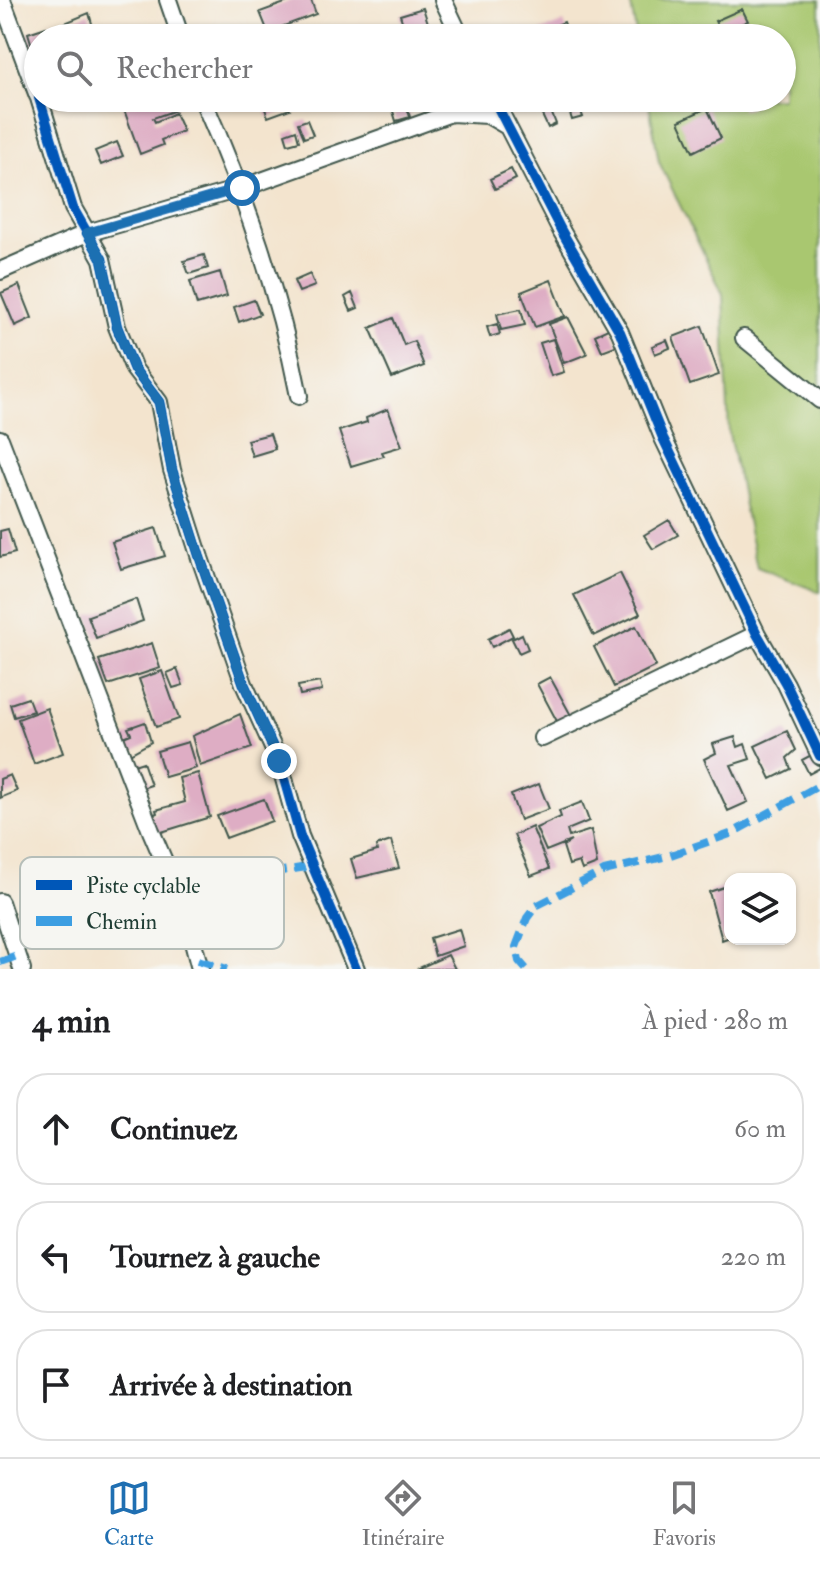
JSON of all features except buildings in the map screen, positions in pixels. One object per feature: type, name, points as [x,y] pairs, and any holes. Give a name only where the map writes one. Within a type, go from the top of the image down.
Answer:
[{"type":"street","points":[[2,0],[24,59]]},
{"type":"street","points":[[168,0],[176,24]]},
{"type":"street","points":[[443,0],[454,24]]},
{"type":"street","points":[[43,112],[73,208],[102,259],[117,327],[134,369],[159,402],[172,470],[205,572],[244,684],[279,761],[300,836],[356,969]]},
{"type":"street","points":[[208,112],[242,188],[286,326],[299,396]]},
{"type":"street","points":[[501,112],[562,232],[620,332],[663,438],[757,634],[786,684],[820,756]]},
{"type":"street","points":[[0,271],[87,233],[242,188],[451,113],[488,115],[509,126]]},
{"type":"street","points":[[744,338],[820,400]]},
{"type":"street","points":[[0,439],[162,857]]},
{"type":"street","points":[[542,738],[757,634]]},
{"type":"street","points":[[0,902],[22,969]]},
{"type":"street","points":[[195,949],[200,969]]},
{"type":"green space","points":[[630,0],[820,0],[820,592],[757,568],[729,434],[723,294],[659,162],[650,112],[796,112],[796,24],[634,24]]},
{"type":"marked path","points":[[526,969],[519,961],[516,947],[527,918],[536,906],[604,871],[668,856],[730,834],[820,785]]},
{"type":"marked path","points":[[284,871],[313,866]]},
{"type":"marked path","points":[[0,962],[17,956]]},
{"type":"marked path","points":[[198,960],[227,969]]},
{"type":"cycle path","points":[[43,112],[73,208],[102,259],[117,327],[134,369],[159,402],[172,470],[200,558],[244,684],[279,761],[300,836],[356,969]]},
{"type":"cycle path","points":[[500,112],[562,232],[620,332],[663,438],[757,634],[786,684],[820,756]]},
{"type":"route","points":[[242,188],[87,233],[102,259],[117,327],[134,369],[159,402],[172,470],[200,558],[244,684],[279,761]]}]
